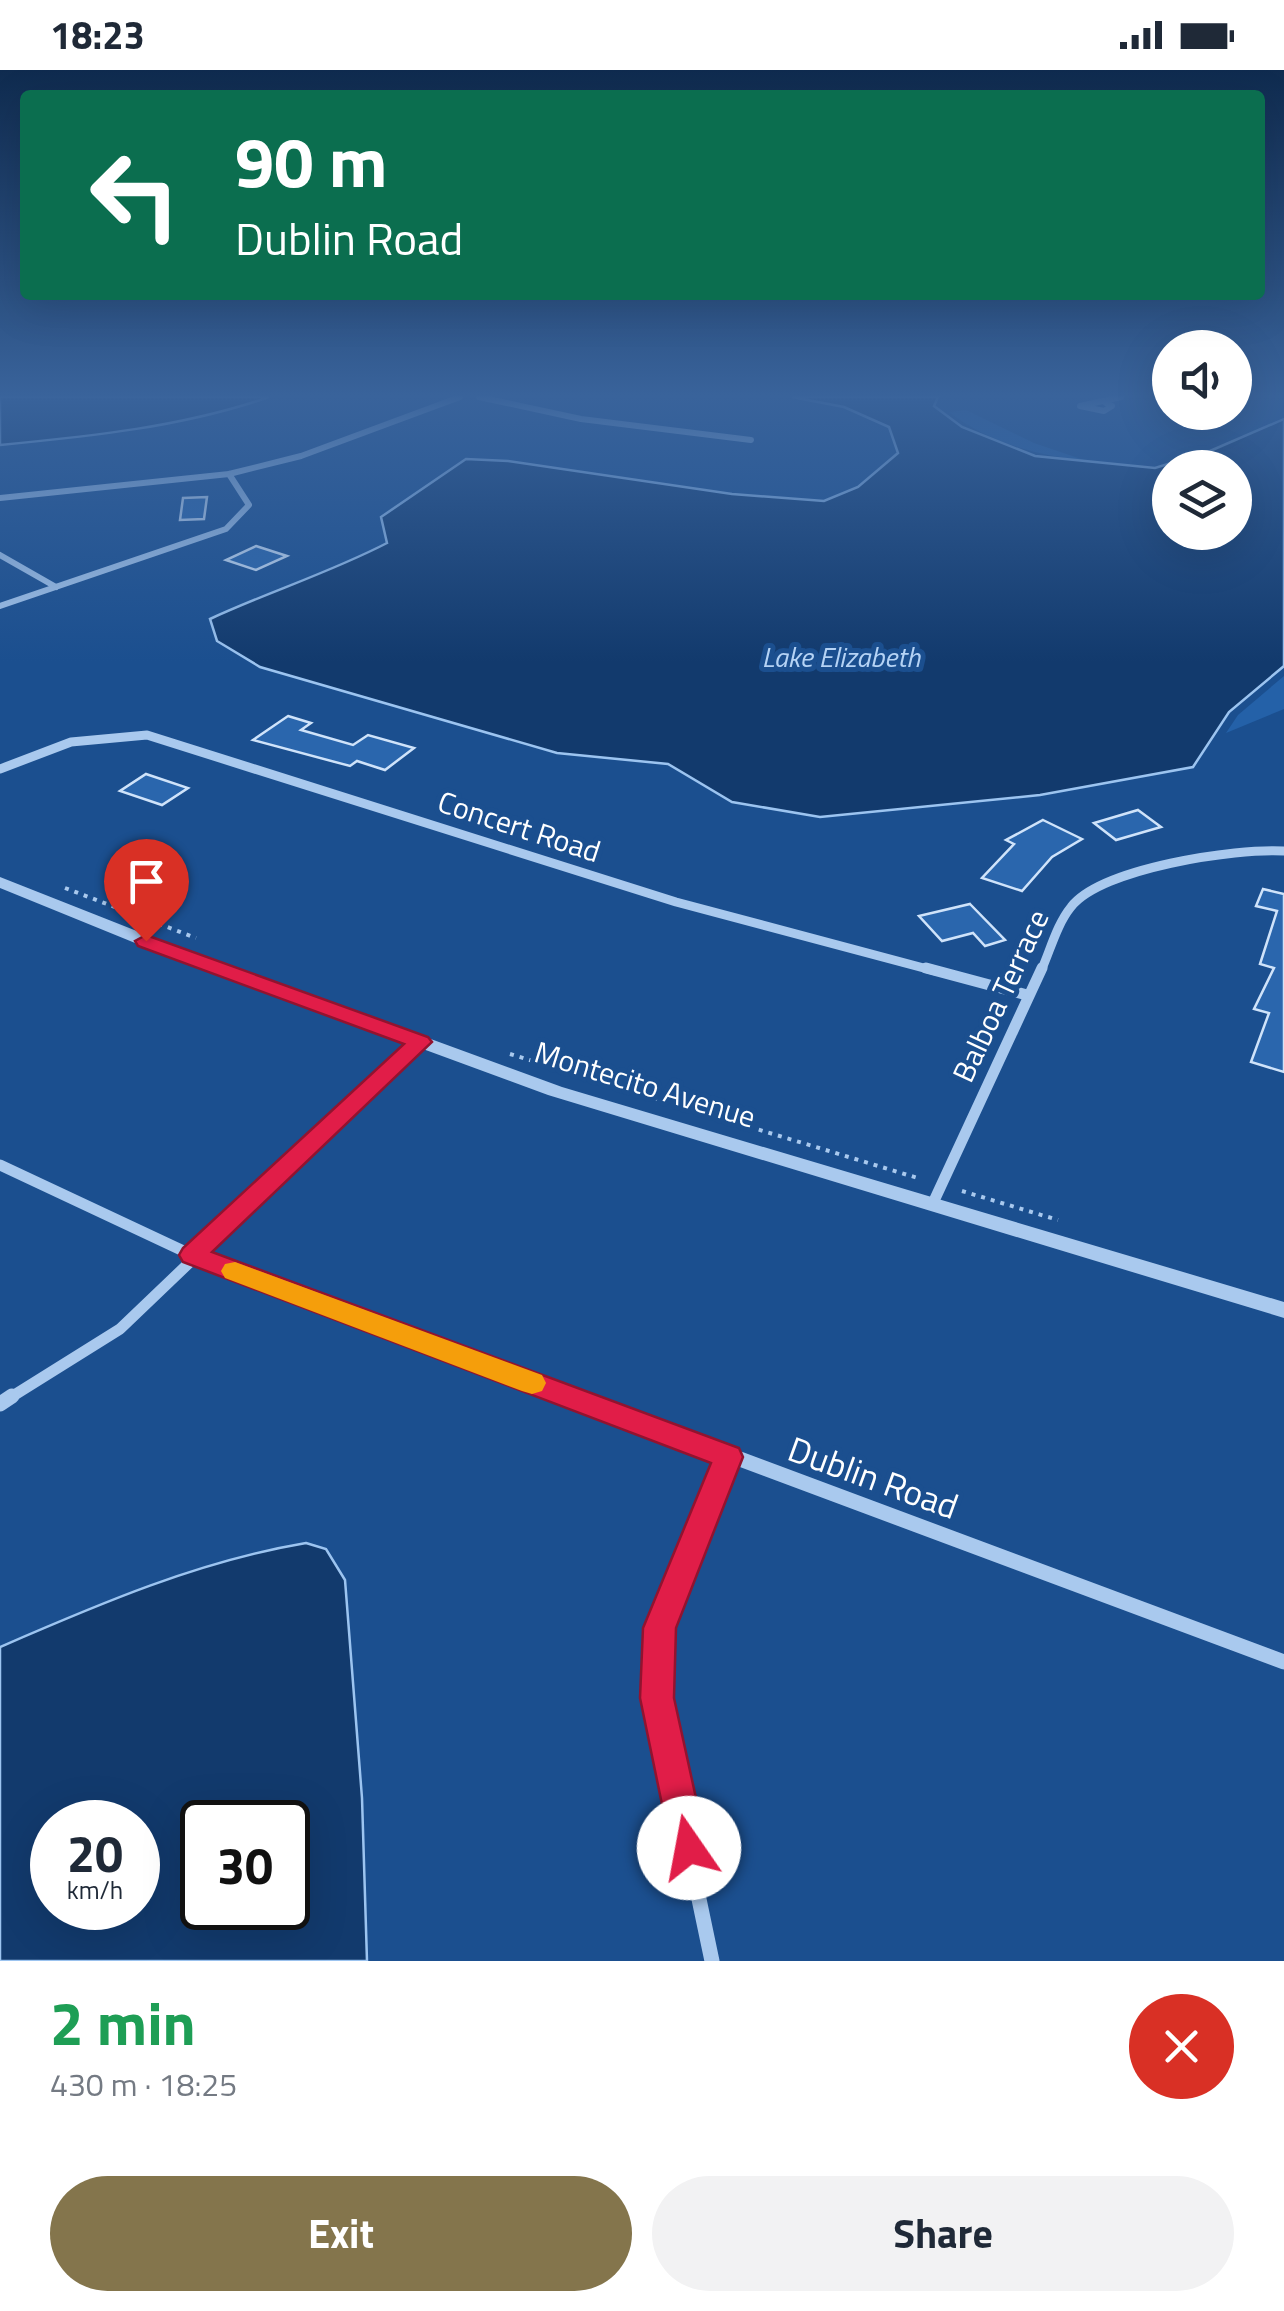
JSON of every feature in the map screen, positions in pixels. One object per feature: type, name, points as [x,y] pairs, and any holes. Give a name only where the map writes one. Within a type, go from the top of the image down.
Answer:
[{"type":"street","points":[[0,498],[122,485]]},
{"type":"street","points":[[0,606],[226,529],[248,505],[236,485]]},
{"type":"street","points":[[0,555],[56,587]]},
{"type":"street","name":"Concert Road","points":[[0,769],[66,741],[114,734],[147,735],[676,902],[1027,995]]},
{"type":"street","name":"Balboa Terrace","points":[[933,1202],[1072,906],[1110,878],[1249,849],[1284,852]]},
{"type":"street","name":"Montecito Avenue","points":[[0,882],[146,941],[555,1091],[1284,1310]]},
{"type":"street","points":[[0,1404],[120,1329],[192,1255],[420,1042]]},
{"type":"street","name":"Dublin Road","points":[[0,1165],[192,1255],[1284,1662]]},
{"type":"street","points":[[712,1961],[657,1698],[659,1628],[728,1457]]},
{"type":"path","points":[[58,885],[206,942]]},
{"type":"path","points":[[509,1053],[922,1179]]},
{"type":"shaded area","points":[[1284,676],[1284,709],[1226,733],[1238,715]]},
{"type":"water","name":"Lake Elizabeth","points":[[428,485],[673,485],[824,501],[860,485],[1152,485],[1152,550],[1252,550],[1252,485],[1284,485],[1284,666],[1229,712],[1193,767],[1040,795],[820,817],[732,802],[668,764],[557,753],[260,667],[217,641],[210,619],[387,543],[381,517]]},
{"type":"water","points":[[306,1543],[326,1549],[345,1580],[362,1798],[367,1961],[0,1961],[0,1647],[150,1586],[227,1561]]},
{"type":"building","points":[[207,497],[204,519],[180,520],[183,498]]},
{"type":"building","points":[[256,546],[287,556],[256,570],[226,560]]},
{"type":"building","points":[[288,716],[311,723],[301,730],[353,745],[368,735],[414,748],[385,770],[357,761],[350,766],[253,740]]},
{"type":"building","points":[[146,774],[188,788],[162,805],[120,791]]},
{"type":"building","points":[[1138,810],[1161,827],[1116,840],[1094,823]]},
{"type":"building","points":[[1043,820],[1082,839],[1052,857],[1022,891],[982,878],[1014,844],[1006,840]]},
{"type":"building","points":[[1263,889],[1284,894],[1284,1072],[1251,1062],[1269,1013],[1254,1009],[1274,968],[1260,964],[1277,911],[1256,906]]},
{"type":"building","points":[[970,904],[1005,940],[985,946],[973,933],[942,941],[919,916]]},
{"type":"slow traffic","points":[[235,1271],[532,1383]]},
{"type":"route","points":[[146,941],[420,1042],[192,1255],[728,1457],[659,1628],[657,1698],[689,1848]]}]
